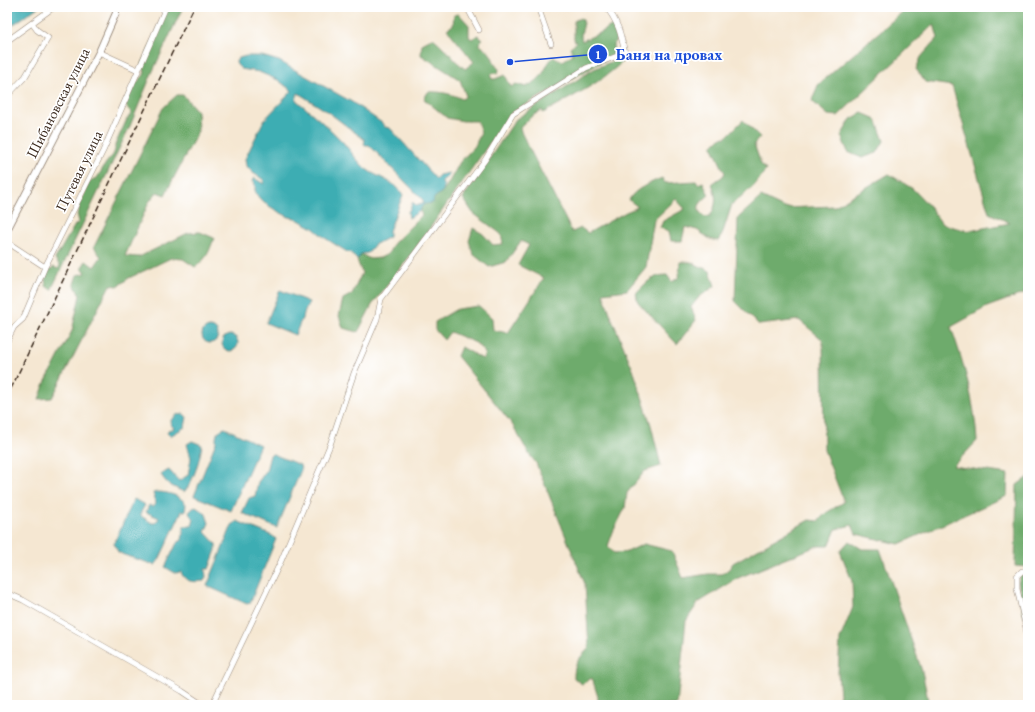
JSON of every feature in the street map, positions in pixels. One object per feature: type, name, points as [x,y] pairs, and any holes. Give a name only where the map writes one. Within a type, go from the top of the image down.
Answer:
[{"type":"street","points":[[7,41],[54,7]]},
{"type":"street","name":"Шибановская улица","points":[[7,230],[99,52],[116,13],[116,7]]},
{"type":"street","name":"Путевая улица","points":[[7,341],[14,327],[23,319],[45,267],[103,151],[166,7]]},
{"type":"street","points":[[467,7],[479,30]]},
{"type":"street","points":[[538,7],[551,44]]},
{"type":"street","points":[[212,705],[281,561],[330,445],[354,373],[377,319],[381,299],[485,160],[513,114],[586,68],[626,52],[618,24],[614,16],[606,7]]},
{"type":"street","points":[[7,96],[25,77],[48,38],[37,30],[32,23]]},
{"type":"street","points":[[99,52],[138,70]]},
{"type":"street","points":[[7,242],[45,267]]},
{"type":"street","points":[[1028,571],[1022,572],[1017,576],[1017,589],[1028,637]]},
{"type":"street","points":[[7,593],[23,600],[182,691],[203,705]]},
{"type":"green space","points":[[168,7],[183,7],[152,73],[130,126],[51,290],[46,286],[46,275],[54,267],[58,269],[60,266],[55,259],[75,225],[79,222],[77,214],[79,211],[79,204],[90,181],[97,178],[113,155],[115,145],[127,119],[132,113],[125,105],[135,84],[144,75],[145,71],[141,67]]},
{"type":"green space","points":[[908,7],[1028,7],[1028,292],[987,307],[951,327],[968,383],[974,412],[977,441],[953,466],[1008,474],[1007,496],[899,544],[856,534],[852,525],[836,529],[829,546],[817,546],[738,578],[698,603],[686,621],[677,705],[598,705],[598,697],[592,678],[582,684],[574,678],[576,664],[589,648],[585,584],[536,463],[529,454],[512,424],[457,356],[461,347],[483,359],[485,353],[476,343],[450,332],[444,340],[435,330],[435,322],[457,309],[479,306],[492,318],[493,330],[508,333],[544,278],[518,265],[529,245],[521,241],[506,262],[489,267],[473,254],[469,241],[473,228],[483,234],[493,245],[503,244],[501,234],[473,213],[463,198],[516,119],[594,69],[620,58],[625,59],[616,68],[596,82],[543,113],[542,110],[532,116],[520,128],[572,232],[581,228],[588,233],[638,207],[629,200],[631,196],[644,186],[662,178],[665,183],[696,181],[698,184],[703,182],[709,195],[699,206],[699,211],[705,217],[710,216],[716,200],[712,183],[722,177],[725,173],[712,146],[720,138],[726,137],[743,120],[760,137],[754,144],[761,164],[766,170],[754,186],[732,204],[722,235],[718,241],[710,239],[697,230],[685,227],[682,241],[671,241],[669,231],[660,228],[663,221],[685,209],[676,199],[654,220],[646,267],[627,290],[603,293],[634,372],[651,425],[661,466],[645,471],[627,493],[625,508],[608,546],[614,553],[627,552],[644,544],[672,551],[683,578],[708,574],[722,574],[729,569],[733,563],[809,520],[818,521],[826,513],[844,502],[824,450],[823,340],[799,320],[759,325],[735,301],[738,218],[761,197],[784,208],[835,206],[889,174],[913,189],[930,207],[942,224],[968,231],[1010,223],[989,213],[952,86],[925,82],[916,69],[921,57],[938,38],[934,24],[838,116],[828,115],[812,101],[818,85]]},
{"type":"green space","points":[[459,14],[469,25],[469,37],[472,39],[478,35],[482,39],[479,44],[490,53],[499,69],[498,74],[494,73],[490,75],[492,79],[505,75],[511,87],[516,84],[526,87],[528,86],[540,78],[549,62],[554,57],[563,61],[573,54],[570,47],[576,43],[574,39],[574,21],[580,18],[583,20],[581,34],[582,41],[615,25],[617,35],[613,45],[614,55],[511,113],[413,252],[372,305],[358,332],[343,328],[339,316],[343,299],[352,294],[362,273],[357,260],[361,254],[370,259],[380,258],[388,254],[394,243],[422,215],[420,211],[422,206],[443,191],[460,162],[475,146],[481,132],[477,121],[463,121],[447,118],[424,99],[428,92],[446,93],[462,99],[466,96],[460,80],[421,55],[422,44],[433,38],[465,69],[474,62],[447,29],[453,25],[454,15]]},
{"type":"green space","points":[[177,95],[183,95],[197,111],[198,131],[165,195],[157,192],[149,202],[125,256],[139,257],[188,233],[200,232],[214,238],[209,251],[205,258],[195,267],[183,259],[171,258],[129,278],[118,286],[110,285],[52,398],[39,399],[45,383],[72,331],[80,295],[74,284],[77,275],[86,273],[82,267],[86,261],[94,267],[101,257],[94,247],[163,108]]},
{"type":"green space","points":[[862,113],[876,119],[884,141],[877,153],[862,158],[848,152],[841,136],[851,119]]},
{"type":"green space","points":[[680,262],[691,262],[710,271],[715,286],[699,297],[691,307],[696,320],[677,344],[638,302],[636,293],[650,280],[657,276],[667,275],[672,282],[679,277]]},
{"type":"green space","points":[[1028,477],[1028,567],[1015,566],[1017,485]]},
{"type":"green space","points":[[849,541],[862,549],[880,549],[922,671],[929,705],[835,705],[840,695],[838,673],[840,639],[853,607],[852,581],[840,551]]},
{"type":"green space","points":[[1028,573],[1028,608],[1024,616],[1018,582],[1021,575]]},
{"type":"water","points":[[7,7],[38,7],[7,29]]},
{"type":"water","points":[[246,56],[262,56],[279,61],[352,102],[382,123],[385,127],[390,128],[436,179],[439,175],[449,173],[448,176],[442,181],[444,186],[443,191],[434,198],[433,203],[425,204],[422,206],[420,211],[409,218],[408,212],[412,203],[416,206],[422,204],[424,202],[422,199],[369,145],[364,144],[365,140],[328,112],[298,93],[296,100],[342,141],[366,169],[396,186],[403,195],[389,231],[389,237],[374,245],[368,253],[361,254],[357,260],[350,252],[347,252],[325,238],[313,228],[269,206],[255,193],[255,186],[252,181],[254,178],[264,184],[264,180],[253,173],[246,166],[245,159],[264,120],[292,91],[278,80],[259,72],[241,69],[237,65],[236,61],[239,58]]},
{"type":"water","points":[[280,290],[309,302],[295,335],[266,323]]},
{"type":"water","points":[[207,327],[213,327],[218,332],[216,341],[213,343],[207,343],[202,338],[202,332]]},
{"type":"water","points":[[227,335],[233,335],[238,340],[236,349],[233,351],[227,351],[222,346],[222,340]]},
{"type":"water","points":[[178,414],[184,414],[187,417],[185,427],[170,436],[167,433],[169,429],[171,430],[174,428],[171,425],[171,420]]},
{"type":"water","points":[[225,428],[260,445],[231,511],[194,496],[216,442],[217,434],[220,430]]},
{"type":"water","points":[[192,441],[202,445],[194,476],[188,488],[184,492],[168,483],[161,474],[169,470],[179,481],[188,475],[191,458],[187,444]]},
{"type":"water","points":[[273,454],[300,465],[301,470],[277,528],[242,513],[249,498],[255,496],[258,482],[266,471],[270,455]]},
{"type":"water","points":[[157,492],[173,495],[180,498],[186,504],[185,511],[182,511],[159,560],[155,565],[118,552],[114,543],[134,499],[145,505],[141,512],[141,516],[152,523],[155,523],[159,518],[146,512],[149,505],[153,507],[156,504],[153,493]]},
{"type":"water","points":[[196,507],[206,514],[209,523],[205,532],[216,544],[216,550],[209,569],[205,569],[206,577],[204,581],[197,582],[187,580],[181,572],[175,573],[165,567],[177,543],[182,540],[184,526],[192,526],[194,519],[189,512]]},
{"type":"water","points":[[237,521],[273,536],[276,539],[250,603],[247,604],[207,586],[232,525]]},
{"type":"railway","points":[[7,397],[194,7]]},
{"type":"place","name":"Баня на дровах","points":[[510,62]]}]
